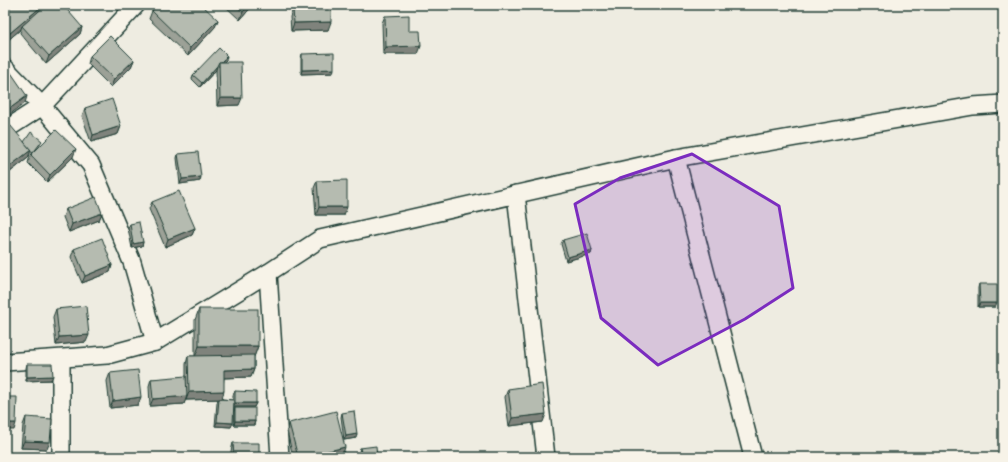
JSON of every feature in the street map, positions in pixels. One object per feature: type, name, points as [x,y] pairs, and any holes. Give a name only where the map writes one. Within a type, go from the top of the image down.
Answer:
[{"type":"street","points":[[5,130],[42,106],[136,5]]},
{"type":"street","points":[[5,68],[42,106],[92,165],[132,262],[155,342]]},
{"type":"street","points":[[5,362],[107,355],[155,342],[268,273],[320,239],[676,158],[973,106],[1003,104]]},
{"type":"street","points":[[676,158],[753,457]]},
{"type":"street","points":[[516,194],[546,457]]},
{"type":"street","points":[[268,273],[280,457]]},
{"type":"street","points":[[61,359],[61,457]]},
{"type":"highlighted area","points":[[692,154],[779,206],[793,288],[745,319],[658,365],[601,318],[575,204],[620,178]]},
{"type":"building","points":[[5,5],[42,6],[10,33],[5,27]]},
{"type":"building","points":[[46,5],[63,5],[82,27],[49,56],[22,26]]},
{"type":"building","points":[[157,5],[202,5],[218,20],[190,48],[152,11]]},
{"type":"building","points":[[235,5],[249,5],[243,12]]},
{"type":"building","points":[[309,5],[331,5],[331,22],[294,23],[293,9],[309,8]]},
{"type":"building","points":[[409,15],[409,31],[420,31],[421,46],[386,47],[385,16]]},
{"type":"building","points":[[110,36],[134,60],[114,79],[90,56]]},
{"type":"building","points":[[219,48],[227,56],[219,62],[202,83],[193,75]]},
{"type":"building","points":[[334,53],[334,69],[302,70],[302,54]]},
{"type":"building","points":[[219,62],[241,62],[242,98],[220,98]]},
{"type":"building","points":[[5,64],[27,96],[5,112]]},
{"type":"building","points":[[112,99],[121,126],[93,135],[85,108]]},
{"type":"building","points":[[10,125],[31,150],[5,170],[5,129]]},
{"type":"building","points":[[56,130],[76,149],[50,175],[31,155]]},
{"type":"building","points":[[31,132],[42,141],[33,153],[24,142]]},
{"type":"building","points":[[198,152],[201,177],[182,179],[178,154]]},
{"type":"building","points":[[347,180],[347,207],[319,207],[317,181]]},
{"type":"building","points":[[179,191],[195,228],[168,239],[152,202]]},
{"type":"building","points":[[96,197],[102,213],[72,224],[66,209]]},
{"type":"building","points":[[139,222],[143,242],[133,244],[130,224]]},
{"type":"building","points":[[587,233],[592,250],[568,257],[563,240]]},
{"type":"building","points":[[102,238],[112,265],[85,276],[74,249]]},
{"type":"building","points":[[979,284],[997,284],[997,303],[980,303]]},
{"type":"building","points":[[86,306],[89,335],[59,337],[56,309]]},
{"type":"building","points":[[199,309],[258,309],[258,346],[199,346]]},
{"type":"building","points":[[254,355],[254,369],[224,370],[224,391],[189,392],[188,356]]},
{"type":"building","points":[[27,364],[52,364],[53,376],[27,377]]},
{"type":"building","points":[[138,370],[141,397],[113,401],[110,373]]},
{"type":"building","points":[[186,376],[187,396],[153,399],[151,379]]},
{"type":"building","points":[[542,384],[546,414],[512,418],[508,389]]},
{"type":"building","points":[[235,391],[256,392],[256,403],[235,403]]},
{"type":"building","points":[[5,397],[17,397],[16,423],[5,423]]},
{"type":"building","points":[[219,399],[234,400],[233,423],[217,422]]},
{"type":"building","points":[[235,408],[255,408],[255,421],[235,421]]},
{"type":"building","points":[[336,411],[345,447],[304,457],[298,457],[289,423]]},
{"type":"building","points":[[354,411],[357,434],[346,436],[342,413]]},
{"type":"building","points":[[26,417],[52,419],[50,442],[24,441]]},
{"type":"building","points":[[233,443],[259,443],[259,457],[234,457]]},
{"type":"building","points":[[376,446],[377,457],[362,457],[360,448]]}]
